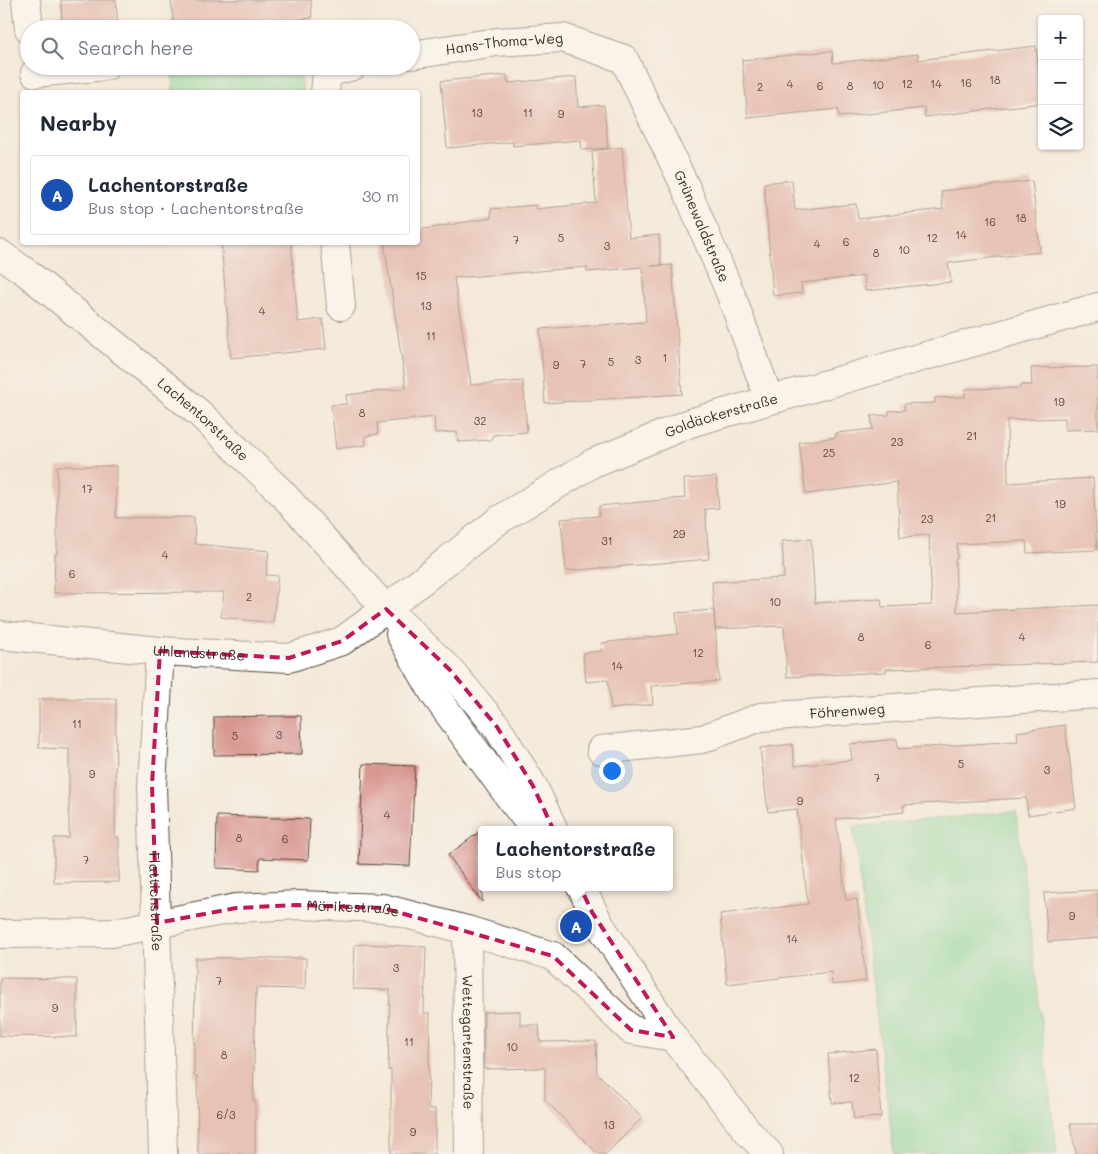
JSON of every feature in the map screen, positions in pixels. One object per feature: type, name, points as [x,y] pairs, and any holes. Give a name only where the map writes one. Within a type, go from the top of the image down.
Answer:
[{"type":"street","points":[[26,0],[28,20]]},
{"type":"street","name":"Hans-Thoma-Weg","points":[[420,54],[497,42],[563,38],[624,58]]},
{"type":"street","name":"Grünewaldstraße","points":[[624,58],[690,196],[731,295],[769,399]]},
{"type":"street","points":[[35,77],[48,75]]},
{"type":"street","points":[[335,245],[341,306]]},
{"type":"street","name":"Lachentorstraße","points":[[0,254],[199,412],[281,492],[386,609],[450,670],[496,727],[534,786],[552,826]]},
{"type":"street","name":"Goldäckerstraße","points":[[386,609],[499,520],[593,463],[693,422],[1098,307]]},
{"type":"street","name":"Lachentorstraße","points":[[386,609],[435,695],[532,826]]},
{"type":"street","name":"Uhlandstraße","points":[[0,635],[160,651],[290,658],[342,641],[386,609]]},
{"type":"street","name":"Flattichstraße","points":[[160,651],[152,785],[163,1154]]},
{"type":"street","name":"Föhrenweg","points":[[601,750],[702,739],[761,717],[1098,694]]},
{"type":"street","points":[[583,891],[600,926],[673,1037],[750,1134],[769,1154]]},
{"type":"street","name":"Mörikestraße","points":[[0,934],[112,933],[236,908],[297,905],[383,908],[467,930],[553,956],[631,1030],[673,1037]]},
{"type":"street","name":"Wettegartenstraße","points":[[467,930],[469,1154]]},
{"type":"highlighted area","points":[[386,609],[450,670],[497,727],[533,786],[592,912],[673,1037],[631,1030],[553,956],[383,908],[297,905],[236,908],[157,923],[152,785],[160,651],[289,658],[342,641]]},
{"type":"green space","points":[[172,75],[301,75],[303,90],[173,90]]},
{"type":"green space","points":[[1016,811],[1057,1154],[894,1154],[853,827]]},
{"type":"building","points":[[61,0],[116,0],[117,20],[62,20]]},
{"type":"building","points":[[171,0],[311,0],[312,18],[295,20],[173,20]]},
{"type":"building","points":[[1036,46],[1038,103],[925,117],[924,108],[839,117],[838,109],[748,118],[742,60],[832,51],[833,63],[918,54],[918,60]]},
{"type":"building","points":[[507,75],[508,83],[576,77],[578,107],[604,105],[608,148],[582,150],[581,140],[513,146],[513,142],[447,148],[441,81]]},
{"type":"building","points":[[622,147],[629,238],[659,235],[661,265],[651,266],[672,265],[682,394],[545,403],[540,329],[646,322],[642,267],[587,272],[587,267],[454,278],[471,385],[523,381],[527,432],[493,435],[491,440],[458,442],[457,432],[435,433],[434,417],[377,423],[378,434],[365,436],[366,445],[336,449],[331,405],[347,404],[346,395],[406,388],[384,245],[420,245],[420,230],[491,218],[491,209],[536,205],[536,209],[596,203],[592,151]]},
{"type":"building","points":[[792,180],[795,210],[856,204],[858,219],[943,209],[941,191],[1032,181],[1040,252],[948,263],[951,282],[865,291],[864,276],[801,283],[802,293],[773,296],[764,183]]},
{"type":"building","points":[[221,245],[291,245],[298,322],[323,319],[326,349],[231,358]]},
{"type":"building","points":[[1098,367],[1098,429],[1065,430],[1065,418],[1007,420],[1008,483],[1093,478],[1097,550],[1027,553],[1026,541],[957,544],[957,559],[955,559],[957,612],[1098,605],[1098,662],[886,669],[886,672],[787,677],[784,626],[715,629],[712,582],[784,578],[782,541],[811,539],[815,603],[881,599],[882,607],[932,605],[929,535],[900,537],[897,482],[806,494],[799,442],[836,437],[836,433],[873,429],[871,416],[889,415],[889,411],[905,410],[904,404],[935,403],[935,398],[965,397],[965,389],[1020,388],[1020,385],[1032,385],[1031,368]]},
{"type":"building","points":[[57,466],[116,466],[116,518],[194,517],[195,544],[269,551],[266,575],[278,576],[273,623],[221,617],[224,592],[54,593],[55,554],[57,554]]},
{"type":"building","points":[[716,477],[719,508],[705,509],[709,559],[566,571],[561,519],[599,516],[599,506],[685,498],[684,479]]},
{"type":"building","points":[[714,610],[719,681],[651,686],[653,704],[611,709],[608,680],[586,682],[583,653],[602,651],[601,643],[678,634],[676,613]]},
{"type":"building","points":[[39,699],[116,699],[115,837],[119,837],[119,882],[54,883],[54,838],[69,838],[69,749],[39,748]]},
{"type":"building","points":[[301,716],[302,754],[214,755],[214,717]]},
{"type":"building","points":[[1065,725],[1076,808],[1028,815],[1026,798],[903,805],[904,812],[836,819],[846,900],[857,899],[866,981],[832,985],[831,972],[727,984],[720,914],[808,904],[797,809],[768,812],[760,748],[792,744],[795,766],[852,760],[850,744],[897,739],[898,749],[1018,741],[1017,732]]},
{"type":"building","points":[[363,764],[415,766],[410,866],[359,864]]},
{"type":"building","points":[[217,816],[310,819],[308,860],[260,858],[259,870],[216,868]]},
{"type":"building","points":[[478,833],[478,891],[482,891],[482,902],[448,855]]},
{"type":"building","points":[[1098,890],[1098,938],[1048,942],[1044,893]]},
{"type":"building","points":[[355,945],[426,947],[424,1013],[430,1013],[428,1109],[435,1109],[435,1154],[391,1154],[391,1070],[388,1070],[390,990],[353,989]]},
{"type":"building","points":[[195,958],[306,958],[305,989],[256,988],[253,1101],[255,1101],[255,1154],[198,1154],[197,1076],[194,1076]]},
{"type":"building","points":[[0,978],[77,979],[77,1037],[0,1036]]},
{"type":"building","points":[[520,1011],[520,1025],[539,1025],[540,1042],[596,1041],[597,1073],[642,1118],[606,1154],[598,1154],[545,1100],[545,1068],[484,1069],[484,1012]]},
{"type":"building","points":[[876,1049],[881,1117],[854,1119],[852,1102],[832,1103],[828,1054]]},
{"type":"building","points":[[1070,1124],[1098,1124],[1098,1154],[1076,1154]]},
{"type":"place","name":"Lachentorstraße","points":[[576,926]]}]
